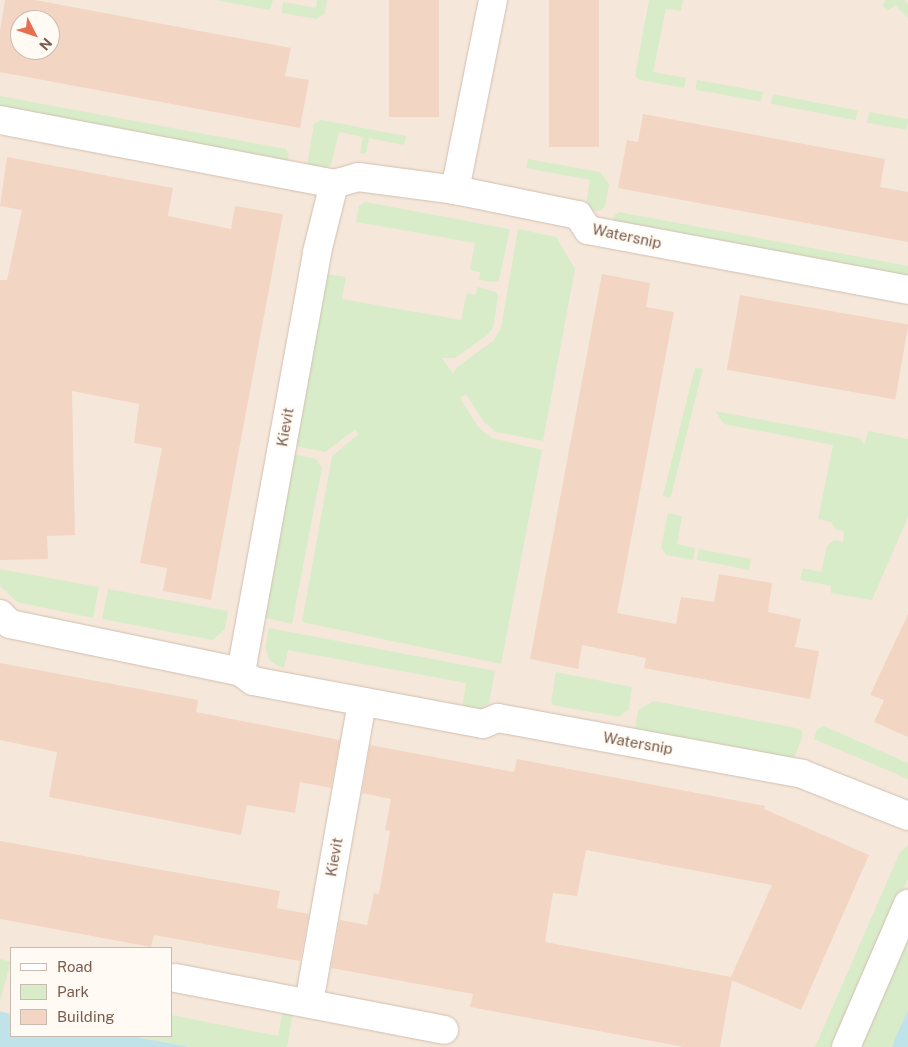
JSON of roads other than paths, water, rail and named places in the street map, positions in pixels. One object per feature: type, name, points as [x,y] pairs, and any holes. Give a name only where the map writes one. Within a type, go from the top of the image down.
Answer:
[{"type":"street","points":[[0,120],[334,184],[358,176],[455,190],[492,0]]},
{"type":"street","name":"Kievit","points":[[241,672],[316,252],[334,184]]},
{"type":"street","name":"Watersnip","points":[[455,190],[578,215],[588,230],[908,290]]},
{"type":"street","points":[[0,614],[10,624],[241,672],[252,681],[362,702]]},
{"type":"street","name":"Watersnip","points":[[362,702],[483,724],[498,718],[802,774],[908,816]]},
{"type":"street","name":"Kievit","points":[[309,1003],[362,702]]},
{"type":"street","points":[[846,1047],[908,904]]},
{"type":"street","points":[[175,978],[444,1030]]},
{"type":"water","points":[[908,1010],[908,1047],[892,1047],[897,1034]]},
{"type":"water","points":[[0,1011],[10,1014],[10,1037],[136,1037],[190,1047],[0,1047]]}]
